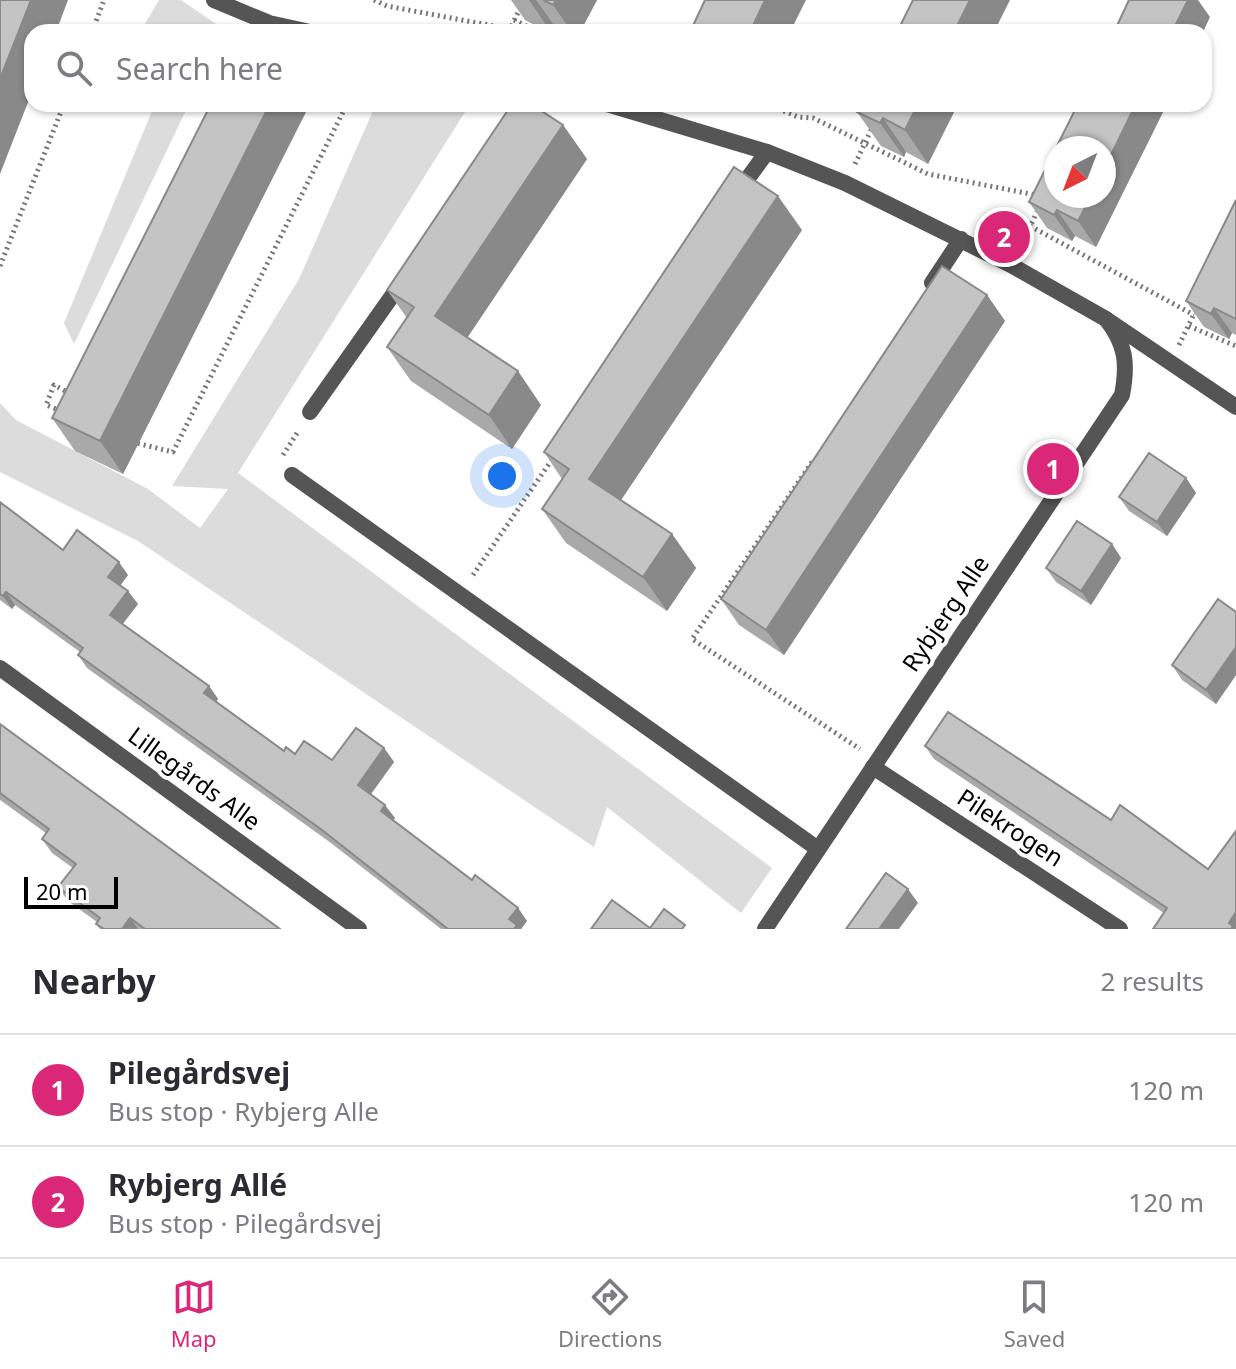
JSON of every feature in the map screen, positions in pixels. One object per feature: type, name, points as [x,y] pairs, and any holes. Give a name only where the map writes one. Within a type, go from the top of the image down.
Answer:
[{"type":"street","points":[[214,0],[261,24]]},
{"type":"street","points":[[634,112],[767,152],[845,183],[961,239],[1106,319],[1236,407]]},
{"type":"street","points":[[722,213],[767,152]]},
{"type":"street","points":[[919,302],[961,239]]},
{"type":"street","points":[[310,412],[411,269]]},
{"type":"street","name":"Rybjerg Alle","points":[[765,929],[1122,395],[1127,368],[1121,337],[1106,319]]},
{"type":"street","points":[[292,475],[818,849]]},
{"type":"street","name":"Lillegårds Alle","points":[[0,668],[359,929]]},
{"type":"street","name":"Pilekrogen","points":[[875,764],[1120,929]]},
{"type":"path","points":[[95,24],[104,0]]},
{"type":"path","points":[[374,0],[387,6],[478,24]]},
{"type":"path","points":[[512,24],[524,0]]},
{"type":"path","points":[[514,20],[522,24]]},
{"type":"path","points":[[0,266],[61,112]]},
{"type":"path","points":[[128,441],[173,452],[343,112]]},
{"type":"path","points":[[786,112],[813,118],[928,174],[1045,197],[1011,265]]},
{"type":"path","points":[[845,183],[878,117]]},
{"type":"path","points":[[1030,226],[1194,315]]},
{"type":"path","points":[[1170,363],[1201,301]]},
{"type":"path","points":[[1189,326],[1236,346]]},
{"type":"path","points":[[73,395],[54,385],[46,405],[74,417]]},
{"type":"path","points":[[292,475],[278,463],[310,412]]},
{"type":"path","points":[[459,596],[555,454]]},
{"type":"path","points":[[816,456],[692,639],[875,764]]},
{"type":"shaded area","points":[[159,0],[181,0],[216,24],[145,24]]},
{"type":"shaded area","points":[[152,112],[185,112],[74,344],[64,323]]},
{"type":"shaded area","points":[[372,112],[465,112],[238,473],[772,868],[741,913],[607,807],[594,847],[138,541],[0,472],[0,403],[16,420],[148,489],[200,528],[228,489],[172,486],[299,279]]},
{"type":"building","points":[[0,0],[31,0],[0,79]]},
{"type":"building","points":[[705,0],[765,0],[754,24],[694,24]]},
{"type":"building","points":[[913,0],[970,0],[958,24],[901,24]]},
{"type":"building","points":[[1129,0],[1188,0],[1176,24],[1118,24]]},
{"type":"building","points":[[207,112],[266,112],[100,441],[52,418]]},
{"type":"building","points":[[507,112],[543,112],[563,125],[435,316],[518,371],[489,415],[387,347],[414,307],[387,290]]},
{"type":"building","points":[[857,112],[914,112],[905,130],[883,118],[880,123]]},
{"type":"building","points":[[1074,112],[1132,112],[1116,145],[1116,136],[1062,136]]},
{"type":"building","points":[[734,167],[778,196],[589,479],[672,534],[643,577],[542,509],[569,469],[544,452]]},
{"type":"building","points":[[1044,172],[1044,208],[1085,208],[1078,221],[1057,210],[1054,215],[1029,202]]},
{"type":"building","points":[[1236,200],[1236,319],[1214,308],[1211,314],[1186,301]]},
{"type":"building","points":[[942,266],[987,295],[766,630],[721,599]]},
{"type":"building","points":[[1149,453],[1186,478],[1157,522],[1119,497]]},
{"type":"building","points":[[0,502],[63,550],[77,530],[119,562],[108,577],[128,591],[110,615],[209,686],[204,693],[284,751],[286,747],[295,754],[304,741],[332,760],[356,728],[384,748],[358,785],[385,805],[381,811],[472,880],[475,875],[518,908],[509,919],[517,925],[514,929],[448,929],[322,830],[78,655],[83,648],[6,592],[3,596],[0,594]]},
{"type":"building","points":[[1077,521],[1112,544],[1081,591],[1046,568]]},
{"type":"building","points":[[1218,599],[1236,612],[1236,647],[1206,690],[1172,665]]},
{"type":"building","points":[[948,712],[1111,820],[1120,805],[1208,869],[1236,831],[1236,912],[1229,923],[1233,926],[1231,929],[1153,929],[1167,908],[925,746]]},
{"type":"building","points":[[0,724],[280,929],[145,929],[130,918],[122,929],[104,929],[96,924],[100,918],[58,887],[76,864],[42,839],[49,829],[0,793]]},
{"type":"building","points":[[886,873],[908,889],[879,929],[846,929]]},
{"type":"building","points":[[612,900],[650,928],[664,909],[685,925],[682,929],[591,929]]},
{"type":"place","name":"Rybjerg Allé","points":[[1004,237]]},
{"type":"place","name":"Pilegårdsvej","points":[[1053,469]]}]
